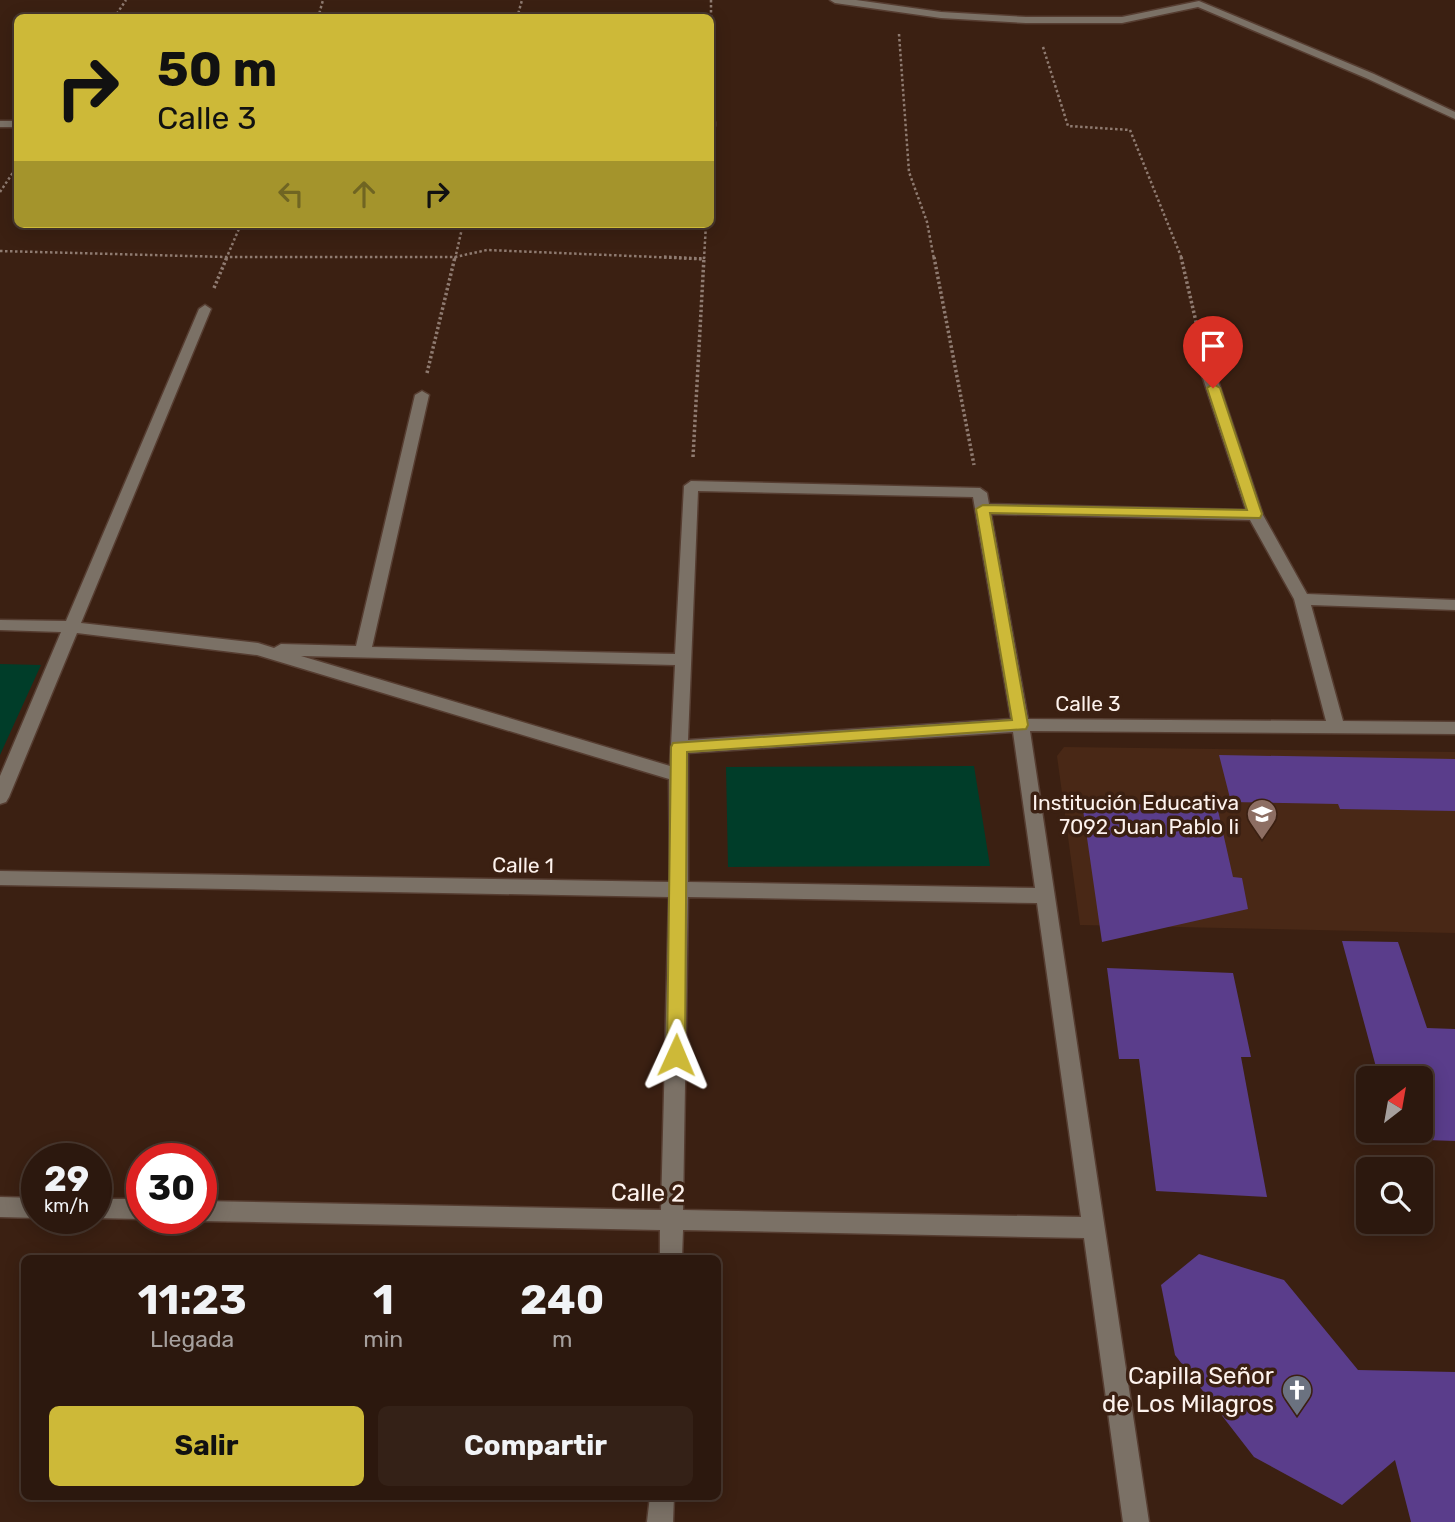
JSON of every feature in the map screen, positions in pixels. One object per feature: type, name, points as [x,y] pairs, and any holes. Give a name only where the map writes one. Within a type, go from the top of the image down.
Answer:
[{"type":"street","points":[[835,0],[941,15],[1122,20],[1201,2],[1455,116]]},
{"type":"street","points":[[0,797],[205,309]]},
{"type":"street","points":[[1205,363],[1255,514],[1302,599],[1336,727]]},
{"type":"street","points":[[363,652],[422,395]]},
{"type":"street","points":[[671,1255],[679,891],[677,775],[691,486],[1255,514]]},
{"type":"street","points":[[981,501],[1021,725],[1136,1522]]},
{"type":"street","points":[[1302,599],[1455,605]]},
{"type":"street","points":[[0,625],[71,628],[258,649],[683,660]]},
{"type":"street","points":[[258,649],[677,775]]},
{"type":"street","name":"Calle 3","points":[[679,747],[1021,725],[1455,728]]},
{"type":"street","name":"Calle 1","points":[[0,878],[1046,896]]},
{"type":"street","points":[[0,1207],[21,1208]]},
{"type":"street","name":"Calle 2","points":[[217,1211],[1094,1228]]},
{"type":"street","points":[[660,1522],[662,1500]]},
{"type":"path","points":[[898,8],[909,172],[927,222],[981,501]]},
{"type":"path","points":[[1035,19],[1068,126],[1130,130],[1185,267],[1205,363]]},
{"type":"path","points":[[0,192],[14,171]]},
{"type":"path","points":[[226,257],[239,228]]},
{"type":"path","points":[[422,395],[462,228]]},
{"type":"path","points":[[691,486],[706,228]]},
{"type":"path","points":[[0,251],[226,257],[455,257],[487,250],[704,259]]},
{"type":"shaded area","name":"Institución Educativa 7092 Juan Pablo Ii","points":[[1064,747],[1455,752],[1455,933],[1080,925],[1057,756]]},
{"type":"green space","points":[[0,664],[41,665],[0,755]]},
{"type":"green space","points":[[974,766],[990,866],[728,867],[726,767]]},
{"type":"building","points":[[1219,755],[1455,759],[1455,811],[1340,809],[1338,804],[1231,802]]},
{"type":"building","points":[[1082,803],[1217,806],[1233,877],[1242,878],[1248,909],[1102,942]]},
{"type":"building","points":[[1342,941],[1398,942],[1427,1028],[1455,1029],[1455,1141],[1433,1140],[1433,1066],[1376,1066]]},
{"type":"building","points":[[1107,968],[1233,973],[1251,1057],[1241,1057],[1267,1197],[1156,1191],[1139,1059],[1119,1059]]},
{"type":"building","name":"Capilla Señor de Los Milagros","points":[[1199,1254],[1284,1280],[1358,1370],[1455,1372],[1455,1522],[1411,1522],[1395,1460],[1342,1505],[1254,1457],[1175,1355],[1161,1285]]},
{"type":"place","name":"Institución Educativa 7092 Juan Pablo Ii","points":[[1262,841]]},
{"type":"place","name":"Capilla Señor de Los Milagros","points":[[1297,1417]]},
{"type":"route","points":[[676,1055],[679,747],[1021,725],[983,509],[1255,514],[1213,388]]}]
